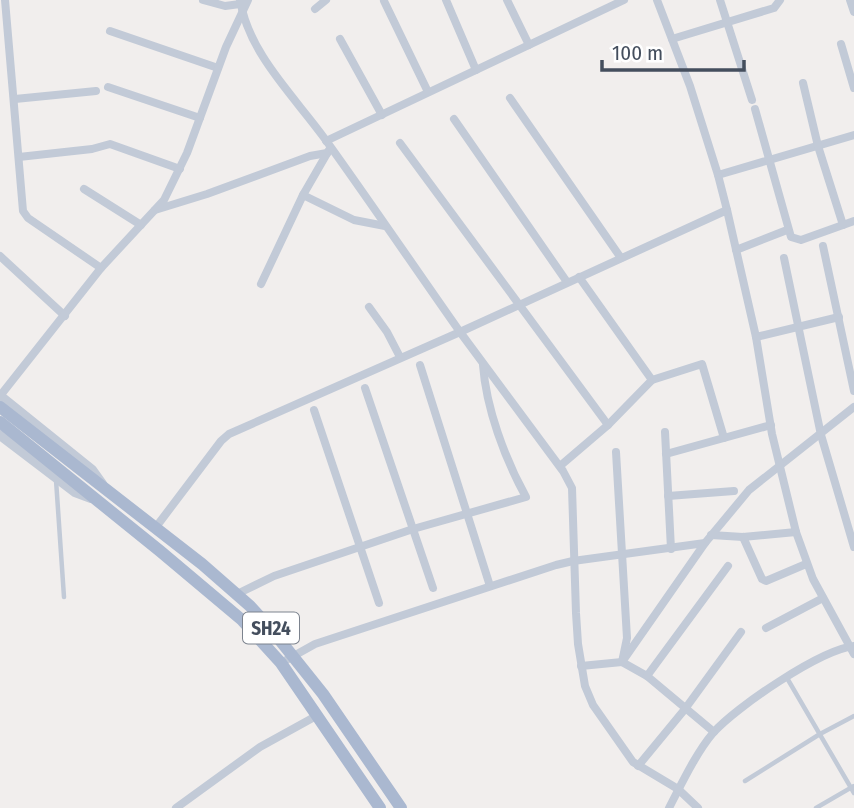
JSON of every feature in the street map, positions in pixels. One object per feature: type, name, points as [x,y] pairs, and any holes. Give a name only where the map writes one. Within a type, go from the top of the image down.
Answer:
[{"type":"main road","name":"SH24","points":[[0,407],[102,484],[237,594],[293,655],[323,694],[401,808]]},
{"type":"main road","name":"SH24","points":[[0,422],[60,476],[94,499],[224,604],[281,663],[380,808]]},
{"type":"street","points":[[5,0],[23,211],[28,218],[101,268]]},
{"type":"street","points":[[102,484],[92,470],[0,396],[101,268],[164,200],[180,169],[218,68],[242,14],[243,1],[225,6],[203,0]]},
{"type":"street","points":[[315,9],[326,0]]},
{"type":"street","points":[[446,0],[477,70]]},
{"type":"street","points":[[508,0],[529,44]]},
{"type":"street","points":[[155,210],[310,156],[428,92],[624,0]]},
{"type":"street","points":[[657,0],[690,86],[718,175],[756,337],[771,425],[796,532],[806,564],[852,649],[821,658],[734,713],[713,732],[669,808]]},
{"type":"street","points":[[720,0],[754,105],[791,237],[801,240],[854,221]]},
{"type":"street","points":[[672,39],[774,8],[780,0]]},
{"type":"street","points":[[850,0],[854,12]]},
{"type":"street","points":[[384,1],[428,92]]},
{"type":"street","points":[[242,14],[259,50],[559,466],[572,488],[573,561],[585,687],[593,705],[620,747],[638,766],[678,789],[698,808]]},
{"type":"street","points":[[110,31],[218,68]]},
{"type":"street","points":[[340,38],[382,115]]},
{"type":"street","points":[[841,44],[854,88]]},
{"type":"street","points":[[803,83],[818,146],[843,225]]},
{"type":"street","points":[[108,87],[200,118]]},
{"type":"street","points":[[15,99],[96,91]]},
{"type":"street","points":[[510,98],[621,258]]},
{"type":"street","points":[[454,119],[567,282]]},
{"type":"street","points":[[718,175],[854,135]]},
{"type":"street","points":[[400,143],[608,425]]},
{"type":"street","points":[[19,157],[92,149],[110,144],[180,169]]},
{"type":"street","points":[[261,284],[328,147]]},
{"type":"street","points":[[83,189],[141,225]]},
{"type":"street","points":[[303,195],[354,220],[385,226]]},
{"type":"street","points":[[156,527],[220,441],[229,434],[727,210]]},
{"type":"street","points":[[736,250],[788,230]]},
{"type":"street","points":[[823,246],[854,391]]},
{"type":"street","points":[[0,256],[65,316]]},
{"type":"street","points":[[784,258],[821,435],[854,547]]},
{"type":"street","points":[[579,277],[652,380]]},
{"type":"street","points":[[369,307],[387,332],[400,357]]},
{"type":"street","points":[[756,337],[839,317]]},
{"type":"street","points":[[237,594],[263,580],[359,547],[526,497],[515,478],[490,406],[483,363]]},
{"type":"street","points":[[559,466],[608,425],[652,380],[702,364],[724,438]]},
{"type":"street","points":[[420,365],[490,586]]},
{"type":"street","points":[[365,388],[433,589]]},
{"type":"street","points":[[622,662],[705,543],[749,490],[854,407]]},
{"type":"street","points":[[314,410],[379,603]]},
{"type":"street","points":[[666,454],[771,425]]},
{"type":"street","points":[[665,432],[671,549]]},
{"type":"street","points":[[0,435],[60,476]]},
{"type":"street","points":[[616,452],[627,638],[622,662]]},
{"type":"street","points":[[668,496],[734,491]]},
{"type":"street","points":[[711,535],[743,537],[796,532]]},
{"type":"street","points":[[743,537],[762,579],[766,581],[806,564]]},
{"type":"street","points":[[281,663],[315,644],[573,561],[705,543]]},
{"type":"street","points":[[646,676],[728,566]]},
{"type":"street","points":[[766,628],[823,598]]},
{"type":"street","points":[[638,766],[685,709],[741,632]]},
{"type":"street","points":[[581,666],[622,662],[646,676],[713,732]]},
{"type":"street","points":[[176,808],[260,747],[318,715]]},
{"type":"lane","points":[[60,476],[55,494],[64,597]]},
{"type":"lane","points":[[788,678],[853,789],[816,808]]},
{"type":"lane","points":[[745,780],[854,716]]}]
